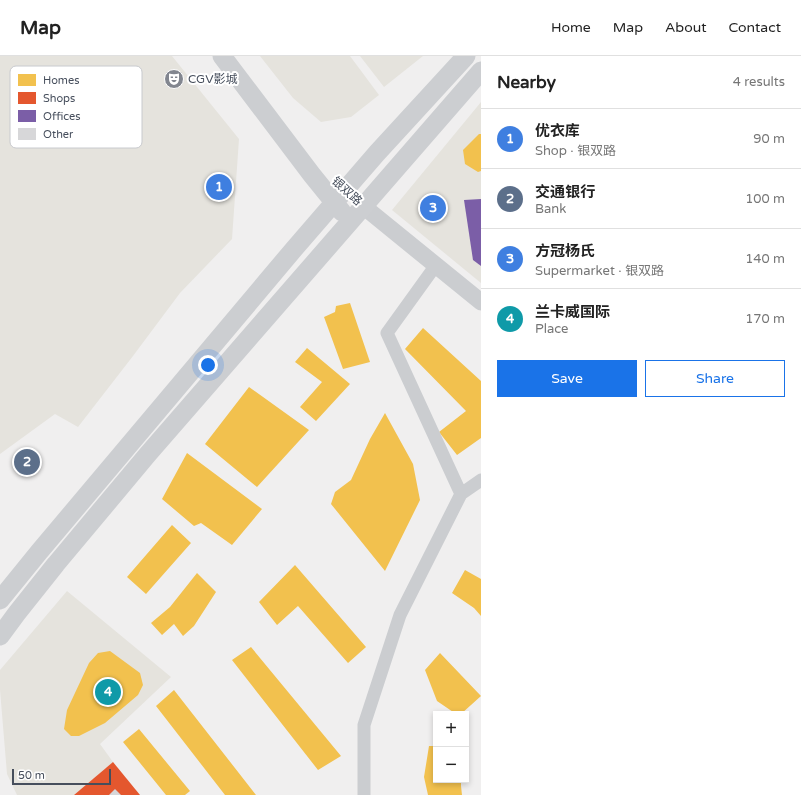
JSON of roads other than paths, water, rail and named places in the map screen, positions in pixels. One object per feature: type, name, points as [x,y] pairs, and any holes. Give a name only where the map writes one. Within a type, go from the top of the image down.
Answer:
[{"type":"main road","name":"银双路","points":[[222,56],[339,196],[363,206]]},
{"type":"main road","name":"银双路","points":[[237,56],[322,168],[339,196],[349,222]]},
{"type":"main road","points":[[0,600],[339,196],[466,56]]},
{"type":"main road","points":[[0,636],[56,564],[148,454],[481,71]]},
{"type":"street","name":"银双路","points":[[363,206],[481,302]]},
{"type":"street","points":[[436,265],[387,333],[461,494]]},
{"type":"street","points":[[364,795],[364,724],[400,615],[461,494],[481,480]]},
{"type":"place","name":"CGV影城","points":[[174,79]]},
{"type":"place","name":"优衣库","points":[[219,187]]},
{"type":"place","name":"方冠杨氏","points":[[433,208]]},
{"type":"place","name":"交通银行","points":[[27,462]]},
{"type":"place","name":"兰卡威国际","points":[[108,692]]}]
